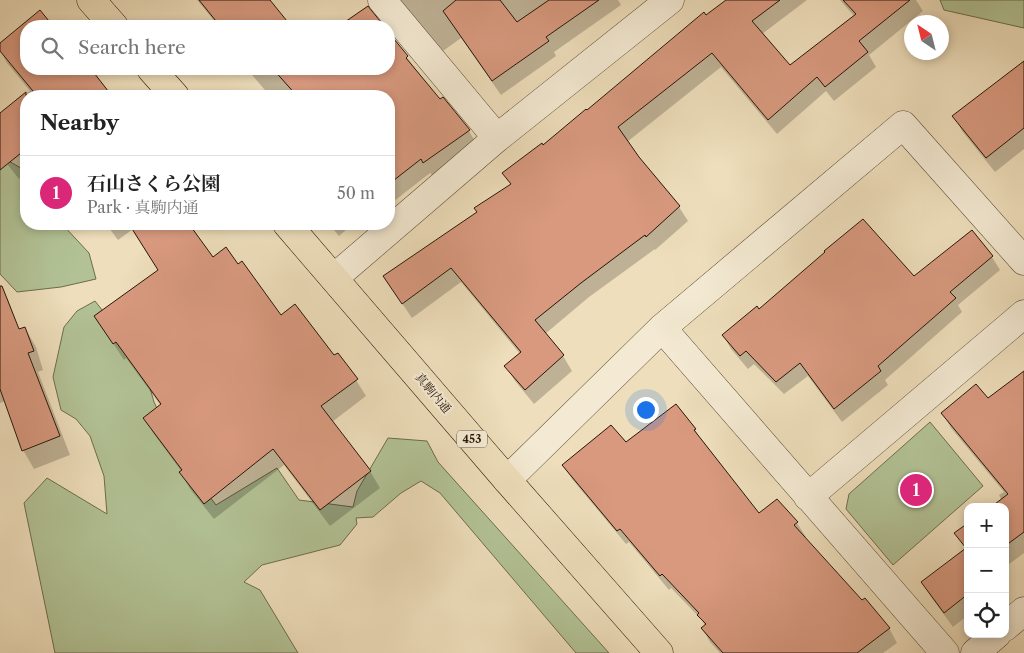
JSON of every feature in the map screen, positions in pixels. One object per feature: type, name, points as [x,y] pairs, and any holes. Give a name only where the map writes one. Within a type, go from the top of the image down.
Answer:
[{"type":"highway","points":[[91,0],[109,20]]},
{"type":"highway","points":[[156,75],[170,90]]},
{"type":"highway","name":"真駒内通","points":[[292,230],[658,653]]},
{"type":"street","points":[[382,0],[497,138]]},
{"type":"street","points":[[395,226],[497,138],[669,1]]},
{"type":"street","points":[[507,480],[662,328],[903,126],[1024,260]]},
{"type":"street","points":[[334,278],[390,230]]},
{"type":"street","points":[[808,497],[1024,314]]},
{"type":"street","points":[[662,328],[944,653]]},
{"type":"street","points":[[1009,624],[1024,611]]},
{"type":"street","points":[[975,653],[992,638]]},
{"type":"green space","points":[[940,0],[1024,0],[1024,28],[944,10]]},
{"type":"green space","points":[[0,156],[20,168],[20,230],[68,230],[89,253],[96,279],[61,287],[17,292],[0,274]]},
{"type":"green space","points":[[95,301],[114,325],[145,371],[154,402],[181,459],[216,505],[277,468],[299,500],[353,507],[357,491],[388,438],[427,441],[438,462],[609,653],[576,653],[440,493],[421,481],[401,493],[373,517],[356,518],[357,524],[340,545],[262,565],[244,582],[260,590],[298,653],[55,653],[24,503],[47,478],[107,514],[104,476],[90,436],[76,419],[61,410],[53,377],[64,327],[77,311]]},
{"type":"green space","points":[[930,422],[983,486],[893,565],[846,509],[849,494]]},
{"type":"building","points":[[199,0],[270,0],[286,20],[215,20]]},
{"type":"building","points":[[456,0],[500,0],[517,22],[549,0],[599,0],[546,37],[549,41],[492,81],[443,11]]},
{"type":"building","points":[[726,0],[780,0],[752,21],[790,65],[856,14],[843,0],[910,0],[859,41],[868,52],[825,87],[817,77],[768,120],[712,53],[618,127],[639,157],[680,206],[646,237],[645,235],[535,320],[564,355],[525,390],[504,366],[521,352],[451,268],[402,304],[383,276],[477,212],[474,208],[511,184],[502,173],[542,143],[543,145],[587,110],[704,12],[706,15]]},
{"type":"building","points":[[368,6],[379,20],[348,20]]},
{"type":"building","points":[[40,10],[48,20],[28,20]]},
{"type":"building","points":[[20,26],[20,75],[96,75],[107,90],[32,90],[0,51],[0,43]]},
{"type":"building","points":[[395,40],[408,56],[406,58],[440,99],[443,97],[470,130],[423,163],[421,159],[395,179],[395,90],[292,90],[278,75],[395,75]]},
{"type":"building","points":[[1024,61],[1024,128],[986,158],[952,116]]},
{"type":"building","points":[[20,97],[20,154],[0,170],[0,113]]},
{"type":"building","points":[[863,219],[914,276],[972,230],[993,256],[950,292],[956,298],[878,366],[881,371],[834,409],[800,363],[776,382],[746,351],[740,356],[722,335],[757,306],[759,309]]},
{"type":"building","points":[[133,230],[193,230],[213,257],[226,247],[238,264],[242,261],[281,315],[295,304],[334,355],[338,353],[358,379],[321,406],[371,471],[320,510],[273,449],[204,504],[179,472],[182,470],[143,418],[161,404],[116,342],[113,344],[94,316],[158,270]]},
{"type":"building","points":[[0,286],[2,286],[19,329],[25,327],[34,351],[28,353],[60,436],[22,451],[0,389]]},
{"type":"building","points":[[1024,371],[1024,532],[1009,543],[1009,503],[996,503],[1008,494],[941,413],[976,384],[988,398]]},
{"type":"building","points":[[676,404],[759,513],[777,499],[798,522],[794,525],[862,600],[865,598],[890,628],[857,653],[723,653],[701,628],[706,624],[697,615],[699,613],[662,574],[660,576],[620,529],[617,531],[562,465],[611,425],[626,442]]},
{"type":"building","points":[[964,526],[964,546],[954,533]]},
{"type":"building","points":[[964,550],[964,597],[944,613],[921,582]]},
{"type":"place","name":"石山さくら公園","points":[[916,490]]}]
